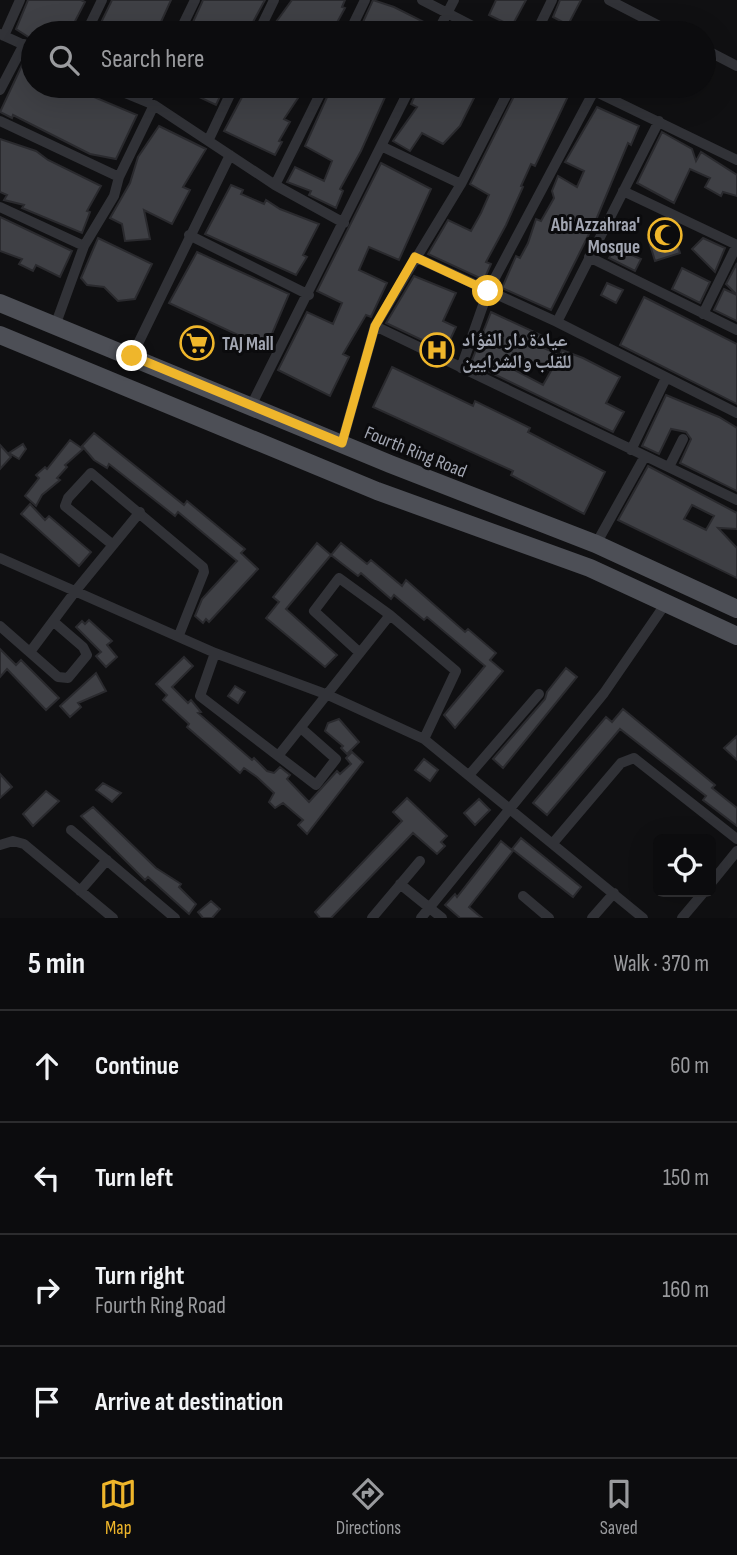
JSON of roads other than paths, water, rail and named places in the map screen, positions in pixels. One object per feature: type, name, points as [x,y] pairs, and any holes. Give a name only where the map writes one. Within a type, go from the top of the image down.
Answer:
[{"type":"main road","name":"Fourth Ring Road","points":[[0,303],[390,464],[596,544],[737,609]]},
{"type":"main road","points":[[0,335],[377,491],[590,568],[737,636]]},
{"type":"main road","points":[[336,473],[345,460],[344,444]]},
{"type":"main road","points":[[377,491],[380,476],[390,464]]},
{"type":"street","points":[[20,0],[2,35],[21,43]]},
{"type":"street","points":[[92,21],[102,0]]},
{"type":"street","points":[[185,21],[195,0]]},
{"type":"street","points":[[264,21],[274,0]]},
{"type":"street","points":[[355,21],[365,0]]},
{"type":"street","points":[[422,0],[463,21]]},
{"type":"street","points":[[444,21],[454,0]]},
{"type":"street","points":[[542,21],[552,0]]},
{"type":"street","points":[[609,0],[650,21]]},
{"type":"street","points":[[716,55],[737,66]]},
{"type":"street","points":[[0,90],[21,57]]},
{"type":"street","points":[[138,98],[209,139],[275,185],[344,223]]},
{"type":"street","points":[[55,326],[85,246],[114,196],[151,98]]},
{"type":"street","points":[[209,139],[228,98]]},
{"type":"street","points":[[275,185],[318,98]]},
{"type":"street","points":[[250,406],[309,295],[405,98]]},
{"type":"street","points":[[344,444],[375,326],[461,184],[504,98]]},
{"type":"street","points":[[461,368],[488,291],[584,98]]},
{"type":"street","points":[[610,98],[737,160]]},
{"type":"street","points":[[0,121],[119,177]]},
{"type":"street","points":[[556,322],[659,121]]},
{"type":"street","points":[[382,146],[461,184]]},
{"type":"street","points":[[132,356],[230,155]]},
{"type":"street","points":[[623,191],[737,245],[703,314]]},
{"type":"street","points":[[0,207],[85,246]]},
{"type":"street","points":[[189,235],[309,295]]},
{"type":"street","points":[[415,257],[556,322],[665,380],[737,413]]},
{"type":"street","points":[[589,257],[737,330]]},
{"type":"street","points":[[375,326],[737,500]]},
{"type":"street","points":[[631,450],[665,380]]},
{"type":"street","points":[[668,467],[683,439]]},
{"type":"street","points":[[596,544],[645,456]]},
{"type":"street","points":[[113,545],[65,506],[68,498],[87,475],[97,475],[199,561],[204,570],[178,635]]},
{"type":"street","points":[[30,652],[77,589],[141,512]]},
{"type":"street","points":[[0,558],[77,589],[215,653],[328,695],[424,739],[643,918]]},
{"type":"street","points":[[360,653],[315,613],[315,606],[339,578],[390,615],[456,671],[424,739]]},
{"type":"street","points":[[421,918],[604,693],[666,603]]},
{"type":"street","points":[[278,756],[390,615]]},
{"type":"street","points":[[0,626],[58,677],[65,679],[87,659],[83,647],[54,622]]},
{"type":"street","points":[[215,653],[199,695],[313,784],[320,782],[336,760],[302,729]]},
{"type":"street","points":[[470,774],[539,694]]},
{"type":"street","points":[[553,843],[621,763],[634,758],[737,839]]},
{"type":"street","points":[[71,830],[175,918]]},
{"type":"street","points":[[0,845],[13,841],[23,844],[113,918]]},
{"type":"street","points":[[716,877],[737,851]]},
{"type":"street","points":[[80,891],[107,860]]},
{"type":"street","points":[[372,918],[421,860]]},
{"type":"street","points":[[400,884],[442,918]]},
{"type":"street","points":[[592,918],[614,893]]},
{"type":"street","points":[[523,896],[549,918]]},
{"type":"street","points":[[682,918],[700,897]]},
{"type":"place","name":"Abi Azzahraa' Mosque","points":[[665,235]]},
{"type":"place","name":"TAJ Mall","points":[[197,343]]},
{"type":"place","name":"عيادة دار الفؤاد للقلب والشرايين","points":[[437,350]]}]
